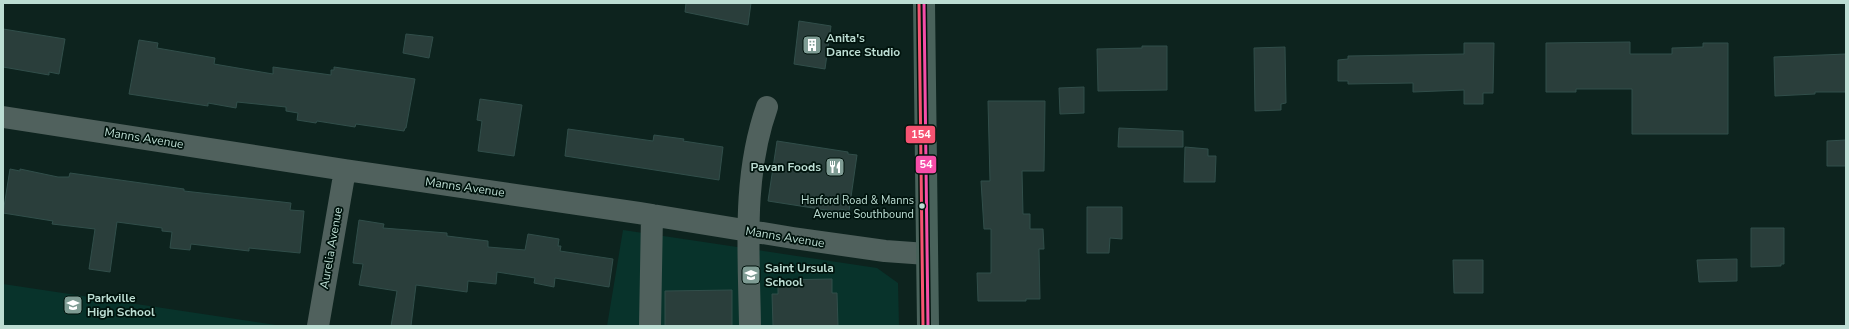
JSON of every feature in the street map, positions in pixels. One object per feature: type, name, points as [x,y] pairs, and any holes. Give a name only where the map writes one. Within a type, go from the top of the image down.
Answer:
[{"type":"main road","points":[[924,3],[928,326]]},
{"type":"street","points":[[750,326],[748,231],[750,192],[761,124],[767,107]]},
{"type":"street","name":"Manns Avenue","points":[[3,116],[748,231],[864,248],[927,254]]},
{"type":"street","name":"Aurelia Avenue","points":[[318,326],[345,170]]},
{"type":"street","points":[[650,326],[652,215]]},
{"type":"shaded area","name":"Saint Ursula School","points":[[623,230],[877,268],[898,283],[899,326],[607,326]]},
{"type":"shaded area","name":"Parkville High School","points":[[3,284],[283,326],[3,326]]},
{"type":"building","points":[[686,3],[751,3],[748,25],[685,12]]},
{"type":"building","name":"Anita's Dance Studio","points":[[799,21],[831,26],[825,69],[794,64]]},
{"type":"building","points":[[3,29],[65,39],[59,74],[49,72],[49,75],[3,67]]},
{"type":"building","points":[[406,34],[433,37],[429,58],[403,53]]},
{"type":"building","points":[[139,40],[158,43],[157,48],[215,58],[214,64],[273,74],[273,67],[331,75],[331,70],[334,70],[334,67],[415,79],[406,128],[404,131],[356,124],[355,127],[317,121],[316,123],[297,120],[298,113],[286,111],[286,107],[237,102],[236,108],[208,103],[208,106],[129,94]]},
{"type":"building","points":[[1630,42],[1630,54],[1672,54],[1672,48],[1703,47],[1703,43],[1728,43],[1728,134],[1632,134],[1632,89],[1576,89],[1576,92],[1546,92],[1546,43]]},
{"type":"building","points":[[1464,43],[1494,43],[1493,93],[1483,93],[1483,104],[1464,104],[1464,90],[1413,92],[1413,83],[1348,84],[1348,81],[1338,81],[1338,60],[1348,59],[1348,56],[1464,54]]},
{"type":"building","points":[[1142,46],[1167,46],[1167,90],[1098,91],[1097,49],[1142,48]]},
{"type":"building","points":[[1285,47],[1286,103],[1281,104],[1281,110],[1255,111],[1254,48]]},
{"type":"building","points":[[1846,54],[1846,92],[1815,92],[1815,94],[1775,96],[1774,57]]},
{"type":"building","points":[[1084,87],[1084,113],[1060,114],[1059,88]]},
{"type":"building","points":[[480,99],[522,105],[514,156],[478,151],[482,121],[477,120]]},
{"type":"building","points":[[988,101],[1045,101],[1044,171],[1022,171],[1023,214],[1030,214],[1030,229],[1043,229],[1044,249],[1039,249],[1040,299],[1026,299],[1026,301],[978,301],[977,273],[991,273],[991,229],[984,229],[981,181],[990,181]]},
{"type":"building","points":[[1119,128],[1183,131],[1183,147],[1118,147]]},
{"type":"building","points":[[568,129],[653,141],[654,135],[723,147],[719,180],[565,156]]},
{"type":"building","points":[[1846,140],[1846,166],[1827,166],[1827,141]]},
{"type":"building","points":[[777,141],[848,152],[848,154],[857,155],[849,211],[840,209],[839,212],[768,201]]},
{"type":"building","points":[[1185,147],[1208,149],[1208,156],[1216,156],[1215,182],[1184,182]]},
{"type":"building","points":[[10,169],[20,171],[20,169],[58,177],[69,177],[70,173],[184,189],[184,191],[291,203],[290,210],[304,211],[300,253],[249,248],[249,251],[191,244],[190,250],[170,248],[172,232],[162,231],[162,228],[117,222],[110,272],[89,269],[95,229],[52,224],[53,221],[3,213]]},
{"type":"building","points":[[1087,207],[1122,207],[1122,239],[1110,238],[1109,253],[1087,253]]},
{"type":"building","points":[[359,220],[384,224],[383,228],[447,233],[447,236],[488,241],[488,247],[525,250],[528,234],[559,239],[558,246],[561,246],[560,251],[613,259],[609,287],[555,278],[554,287],[534,283],[535,278],[497,272],[496,284],[468,281],[467,292],[416,285],[411,326],[391,326],[397,291],[359,285],[363,264],[353,263]]},
{"type":"building","points":[[1751,228],[1784,228],[1784,264],[1781,264],[1781,266],[1751,267]]},
{"type":"building","points":[[1737,259],[1737,281],[1699,282],[1697,260]]},
{"type":"building","points":[[1453,260],[1483,260],[1483,293],[1454,293]]},
{"type":"building","name":"Saint Ursula School","points":[[832,279],[832,293],[837,293],[838,326],[773,326],[772,294],[778,294],[778,280]]},
{"type":"building","name":"Saint Ursula School","points":[[732,290],[732,326],[665,326],[665,291]]},
{"type":"transit line","name":"154","points":[[919,3],[923,326]]},
{"type":"transit line","name":"54","points":[[924,3],[928,326]]},
{"type":"place","name":"Anita's Dance Studio","points":[[812,45]]},
{"type":"place","name":"Pavan Foods","points":[[835,167]]},
{"type":"place","name":"Harford Road & Manns Avenue Southbound","points":[[922,206]]},
{"type":"place","name":"Saint Ursula School","points":[[751,275]]},
{"type":"place","name":"Parkville High School","points":[[73,305]]}]
